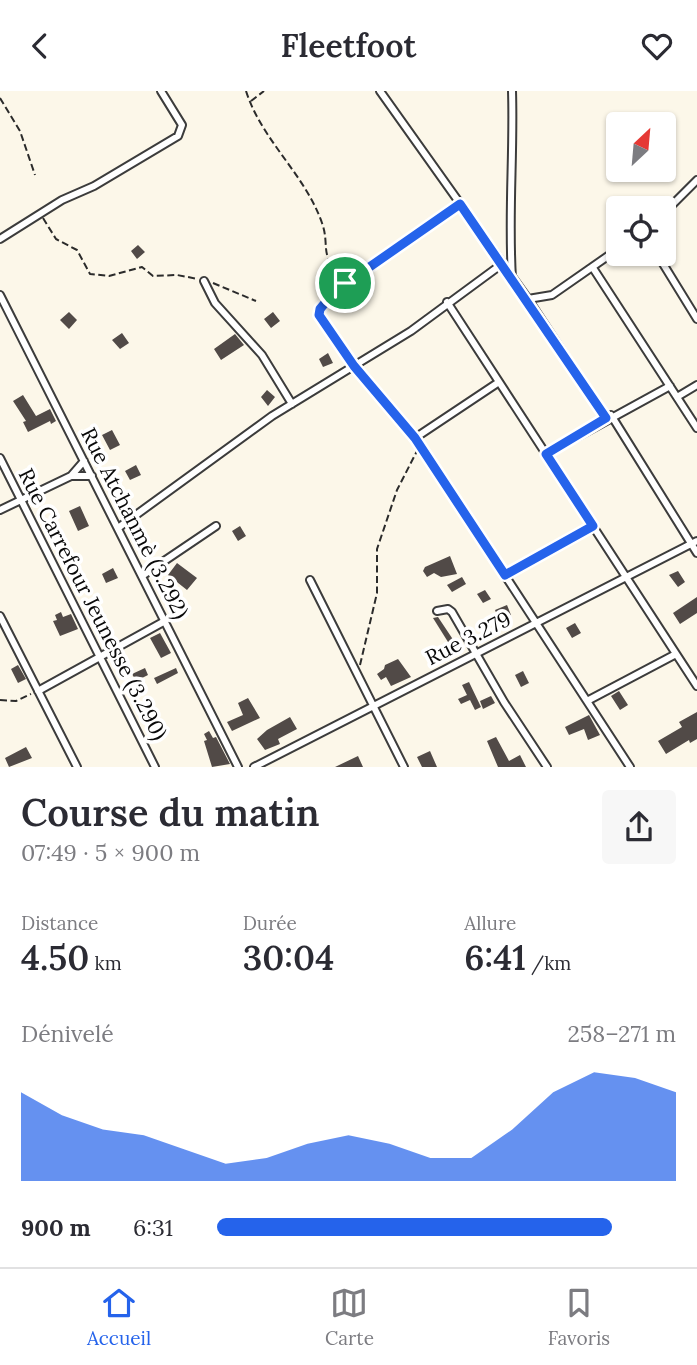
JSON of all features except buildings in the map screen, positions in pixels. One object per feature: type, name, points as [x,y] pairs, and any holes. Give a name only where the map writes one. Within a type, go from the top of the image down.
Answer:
[{"type":"street","points":[[0,239],[178,136],[182,125],[161,91]]},
{"type":"street","points":[[380,91],[528,299],[694,542],[697,553]]},
{"type":"street","points":[[512,91],[513,137],[509,198],[512,278]]},
{"type":"street","points":[[676,201],[697,180]]},
{"type":"street","points":[[460,204],[345,283],[327,299],[319,315],[354,366],[420,445],[631,767]]},
{"type":"street","points":[[528,299],[552,295],[606,258]]},
{"type":"street","points":[[118,529],[292,404],[411,331],[502,264]]},
{"type":"street","points":[[664,266],[697,320]]},
{"type":"street","points":[[593,268],[697,428]]},
{"type":"street","points":[[204,281],[215,303],[262,355],[292,404]]},
{"type":"street","name":"Rue Atchanmè (3.292)","points":[[0,295],[238,767]]},
{"type":"street","points":[[447,302],[697,686]]},
{"type":"street","points":[[415,438],[499,382]]},
{"type":"street","points":[[677,397],[697,385]]},
{"type":"street","points":[[546,454],[608,417],[670,386]]},
{"type":"street","name":"Rue Carrefour Jeunesse (3.290)","points":[[0,458],[155,767]]},
{"type":"street","points":[[0,510],[71,476],[84,461]]},
{"type":"street","points":[[71,476],[92,476]]},
{"type":"street","points":[[142,576],[216,526]]},
{"type":"street","points":[[505,575],[593,526]]},
{"type":"street","name":"Rue 3.279","points":[[254,767],[694,542]]},
{"type":"street","points":[[310,580],[404,767]]},
{"type":"street","points":[[437,611],[448,608],[452,612],[547,767]]},
{"type":"street","points":[[0,616],[77,767]]},
{"type":"street","points":[[38,691],[165,621]]},
{"type":"street","points":[[587,701],[676,654]]},
{"type":"path","points":[[246,91],[263,131],[296,175],[318,215],[324,235],[325,254],[345,283]]},
{"type":"path","points":[[250,102],[264,91]]},
{"type":"path","points":[[0,98],[20,131],[36,175]]},
{"type":"path","points":[[41,214],[56,239],[77,250],[90,274],[108,276],[142,267],[153,276],[177,275],[204,281],[256,301]]},
{"type":"path","points":[[357,673],[365,652],[377,593],[377,548],[397,490],[420,445]]},
{"type":"path","points":[[0,700],[16,701],[38,691]]},
{"type":"route","points":[[460,204],[528,299],[606,418],[546,454],[593,526],[505,575],[415,438],[354,366],[319,315],[327,299],[345,283],[460,204]]}]
